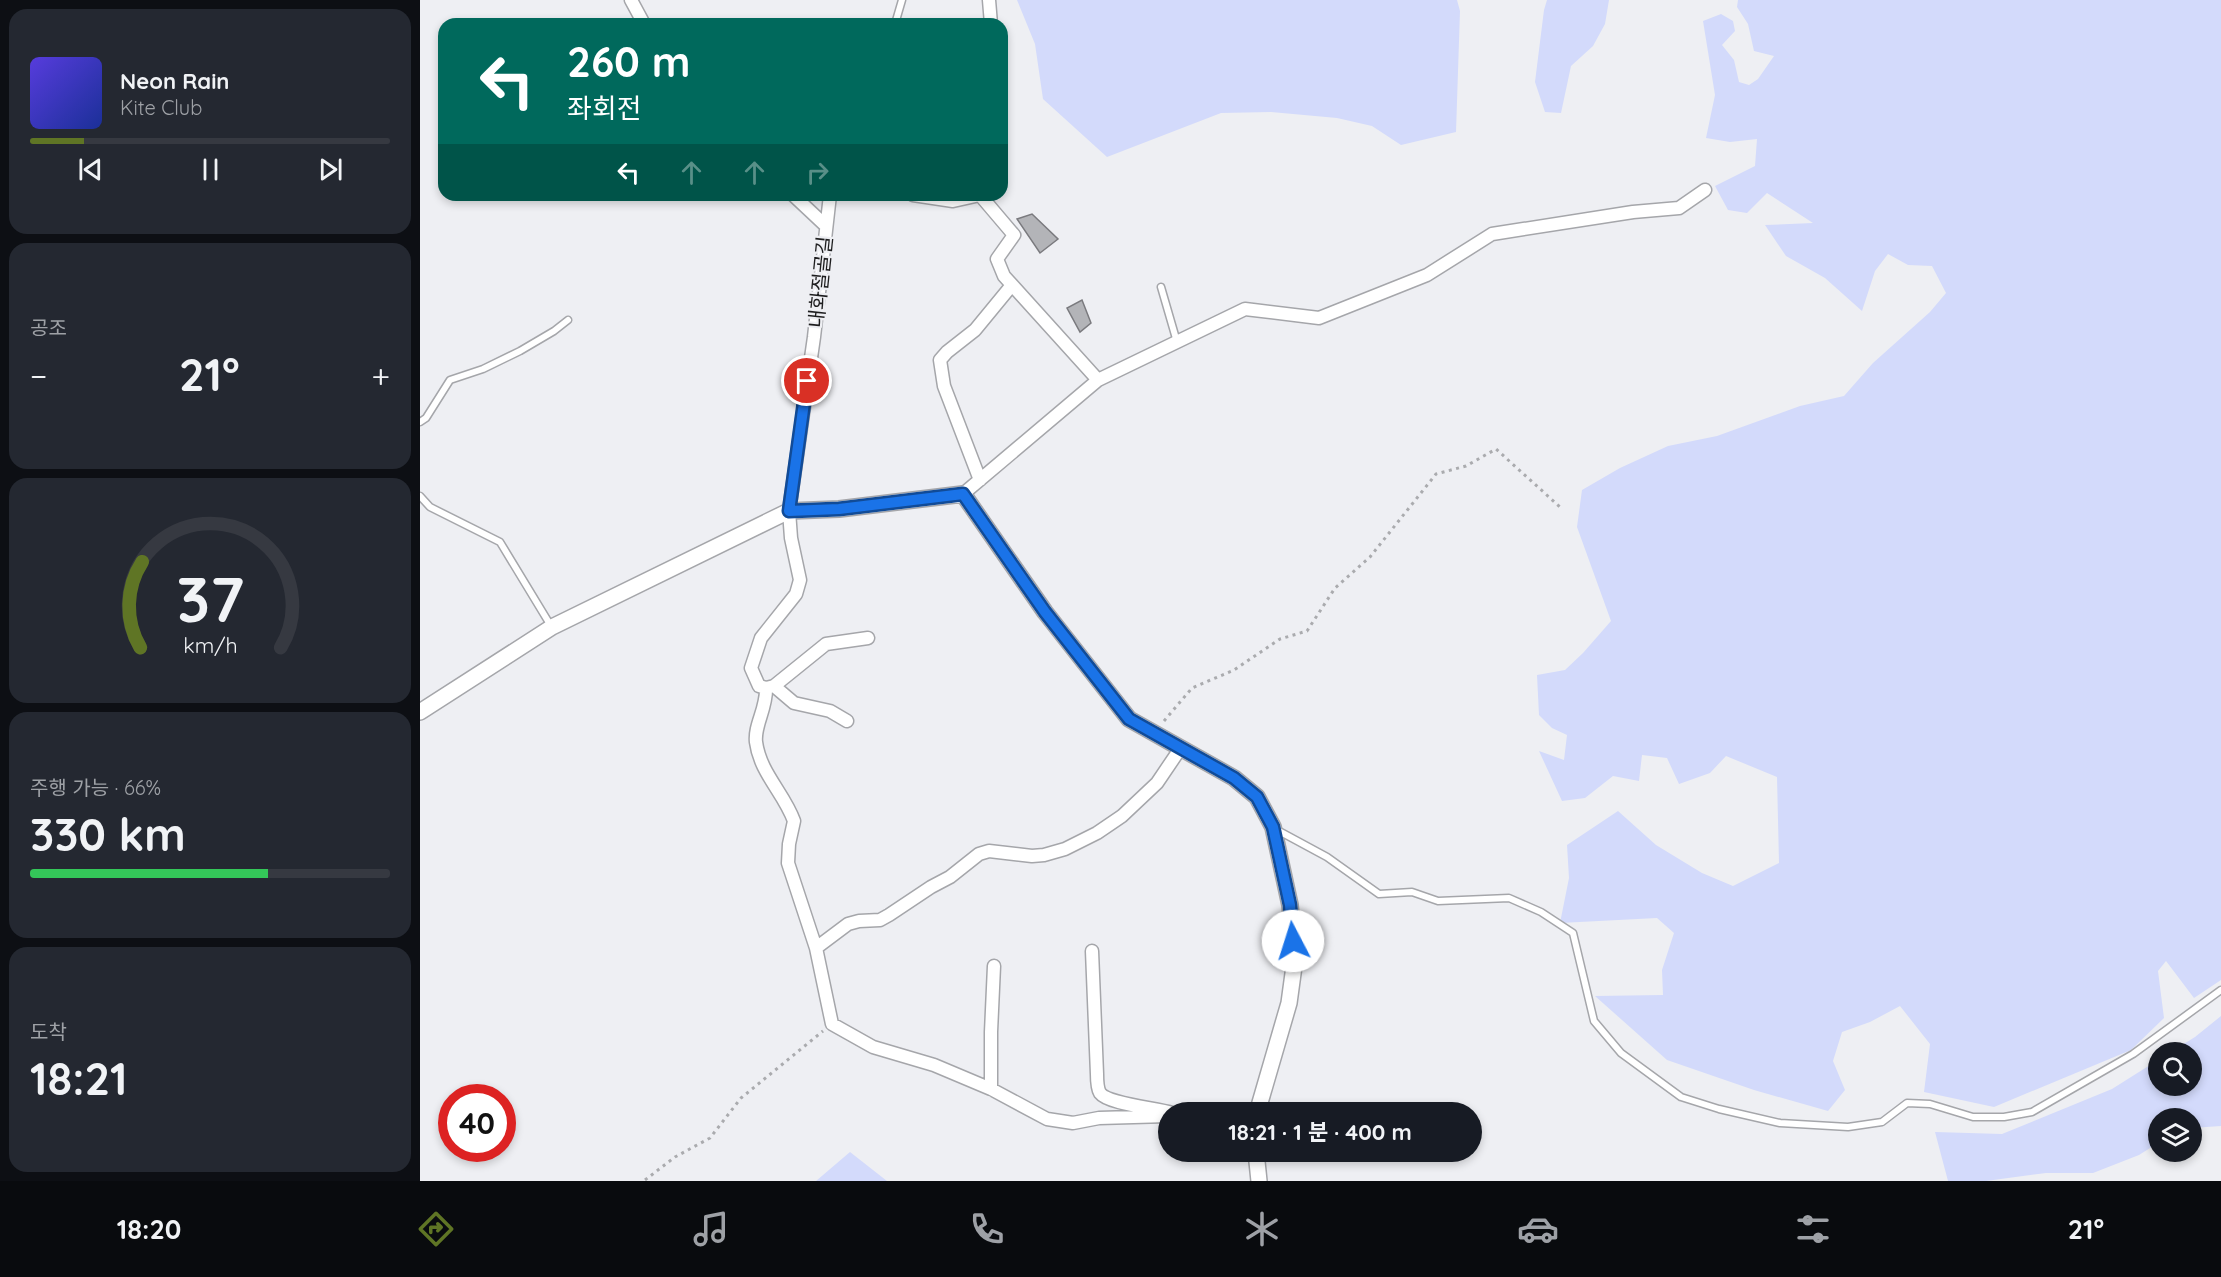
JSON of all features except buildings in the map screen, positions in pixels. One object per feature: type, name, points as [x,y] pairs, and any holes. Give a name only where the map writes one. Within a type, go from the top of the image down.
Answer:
[{"type":"street","points":[[631,0],[641,18]]},
{"type":"street","points":[[989,0],[990,18]]},
{"type":"street","points":[[420,712],[552,627],[789,511],[839,509],[963,494],[1098,380],[1245,309],[1319,318],[1427,275],[1492,234],[1633,212],[1679,208],[1705,190]]},
{"type":"street","points":[[799,201],[826,226]]},
{"type":"street","name":"내화절골길","points":[[770,687],[759,686],[751,668],[761,638],[796,594],[800,580],[791,538],[789,511],[829,201]]},
{"type":"street","points":[[985,201],[1014,236],[997,259],[1004,276],[1098,380]]},
{"type":"street","points":[[980,480],[944,386],[940,360],[975,330],[1012,285]]},
{"type":"street","points":[[963,494],[1059,630],[1129,719],[1234,778],[1257,797],[1273,827],[1290,905],[1295,959],[1288,1003],[1260,1102]]},
{"type":"street","points":[[868,638],[826,645],[770,687],[756,739],[763,767],[794,821],[788,863],[816,948],[832,1024],[873,1047],[934,1065],[991,1089],[1047,1119],[1073,1123],[1107,1118],[1158,1116]]},
{"type":"street","points":[[770,687],[794,703],[830,711],[847,721]]},
{"type":"street","points":[[816,948],[848,924],[880,920],[889,915],[950,877],[979,854],[989,851],[1032,856],[1044,855],[1065,849],[1098,833],[1122,816],[1157,783],[1180,749]]},
{"type":"street","points":[[1092,951],[1098,1088],[1101,1094],[1116,1101],[1158,1109]]},
{"type":"street","points":[[991,1089],[990,1032],[994,966]]},
{"type":"street","points":[[1257,1162],[1259,1181]]},
{"type":"lane","points":[[897,18],[902,0]]},
{"type":"lane","points":[[1161,287],[1178,342]]},
{"type":"lane","points":[[420,422],[426,418],[450,380],[483,369],[520,351],[568,320]]},
{"type":"lane","points":[[420,496],[430,507],[500,542],[552,627]]},
{"type":"lane","points":[[1273,827],[1326,857],[1379,894],[1412,892],[1438,901],[1509,898],[1541,912],[1574,933],[1594,1021],[1621,1053],[1681,1097],[1719,1109],[1780,1123],[1848,1127],[1882,1122],[1907,1102],[1930,1104],[1973,1117],[2004,1117],[2032,1112],[2133,1054],[2221,990]]},
{"type":"path","points":[[1153,734],[1192,688],[1234,670],[1280,639],[1307,631],[1335,588],[1370,557],[1436,474],[1466,466],[1496,449],[1560,507]]},
{"type":"path","points":[[645,1180],[675,1157],[710,1138],[741,1098],[832,1024]]},
{"type":"shaded area","points":[[1017,0],[1457,0],[1460,11],[1456,132],[1401,145],[1372,126],[1337,118],[1271,112],[1221,113],[1107,157],[1043,99],[1035,44]]},
{"type":"shaded area","points":[[1547,0],[1609,0],[1605,24],[1593,46],[1571,66],[1561,113],[1545,112],[1535,82]]},
{"type":"shaded area","points":[[1738,0],[2221,0],[2221,980],[2194,998],[2166,961],[2158,971],[2164,1018],[2131,1050],[1994,1107],[1924,1092],[1930,1044],[1900,1006],[1870,1022],[1842,1032],[1833,1061],[1845,1090],[1828,1111],[1754,1090],[1667,1060],[1595,996],[1663,995],[1662,970],[1674,933],[1657,918],[1560,923],[1569,878],[1567,845],[1618,811],[1656,845],[1702,873],[1733,886],[1779,863],[1777,777],[1726,756],[1710,773],[1679,784],[1667,758],[1642,755],[1639,781],[1613,776],[1585,798],[1562,801],[1539,751],[1564,760],[1567,735],[1552,728],[1539,715],[1537,675],[1565,670],[1611,621],[1577,527],[1582,490],[1620,468],[1668,446],[1717,436],[1800,406],[1844,396],[1873,363],[1930,312],[1946,293],[1932,266],[1908,265],[1888,254],[1875,271],[1862,311],[1825,278],[1786,256],[1765,225],[1813,223],[1767,193],[1747,213],[1728,210],[1715,186],[1755,166],[1757,139],[1730,142],[1706,138],[1715,95],[1703,21],[1721,14],[1733,21],[1735,31],[1722,45],[1734,60],[1739,82],[1749,85],[1758,79],[1774,56],[1754,51],[1748,24],[1737,7]]},
{"type":"shaded area","points":[[2221,1016],[2221,1126],[2202,1127],[2202,1108],[2148,1108],[2148,1149],[2093,1173],[2046,1173],[1986,1181],[1948,1181],[1935,1132],[2002,1134],[2112,1089],[2148,1066],[2148,1096],[2202,1096],[2202,1042],[2187,1042]]},
{"type":"shaded area","points":[[850,1152],[887,1181],[816,1181]]},
{"type":"route","points":[[807,381],[789,511],[839,509],[963,494],[1045,612],[1129,719],[1234,778],[1257,797],[1273,827],[1290,905],[1293,941]]}]
